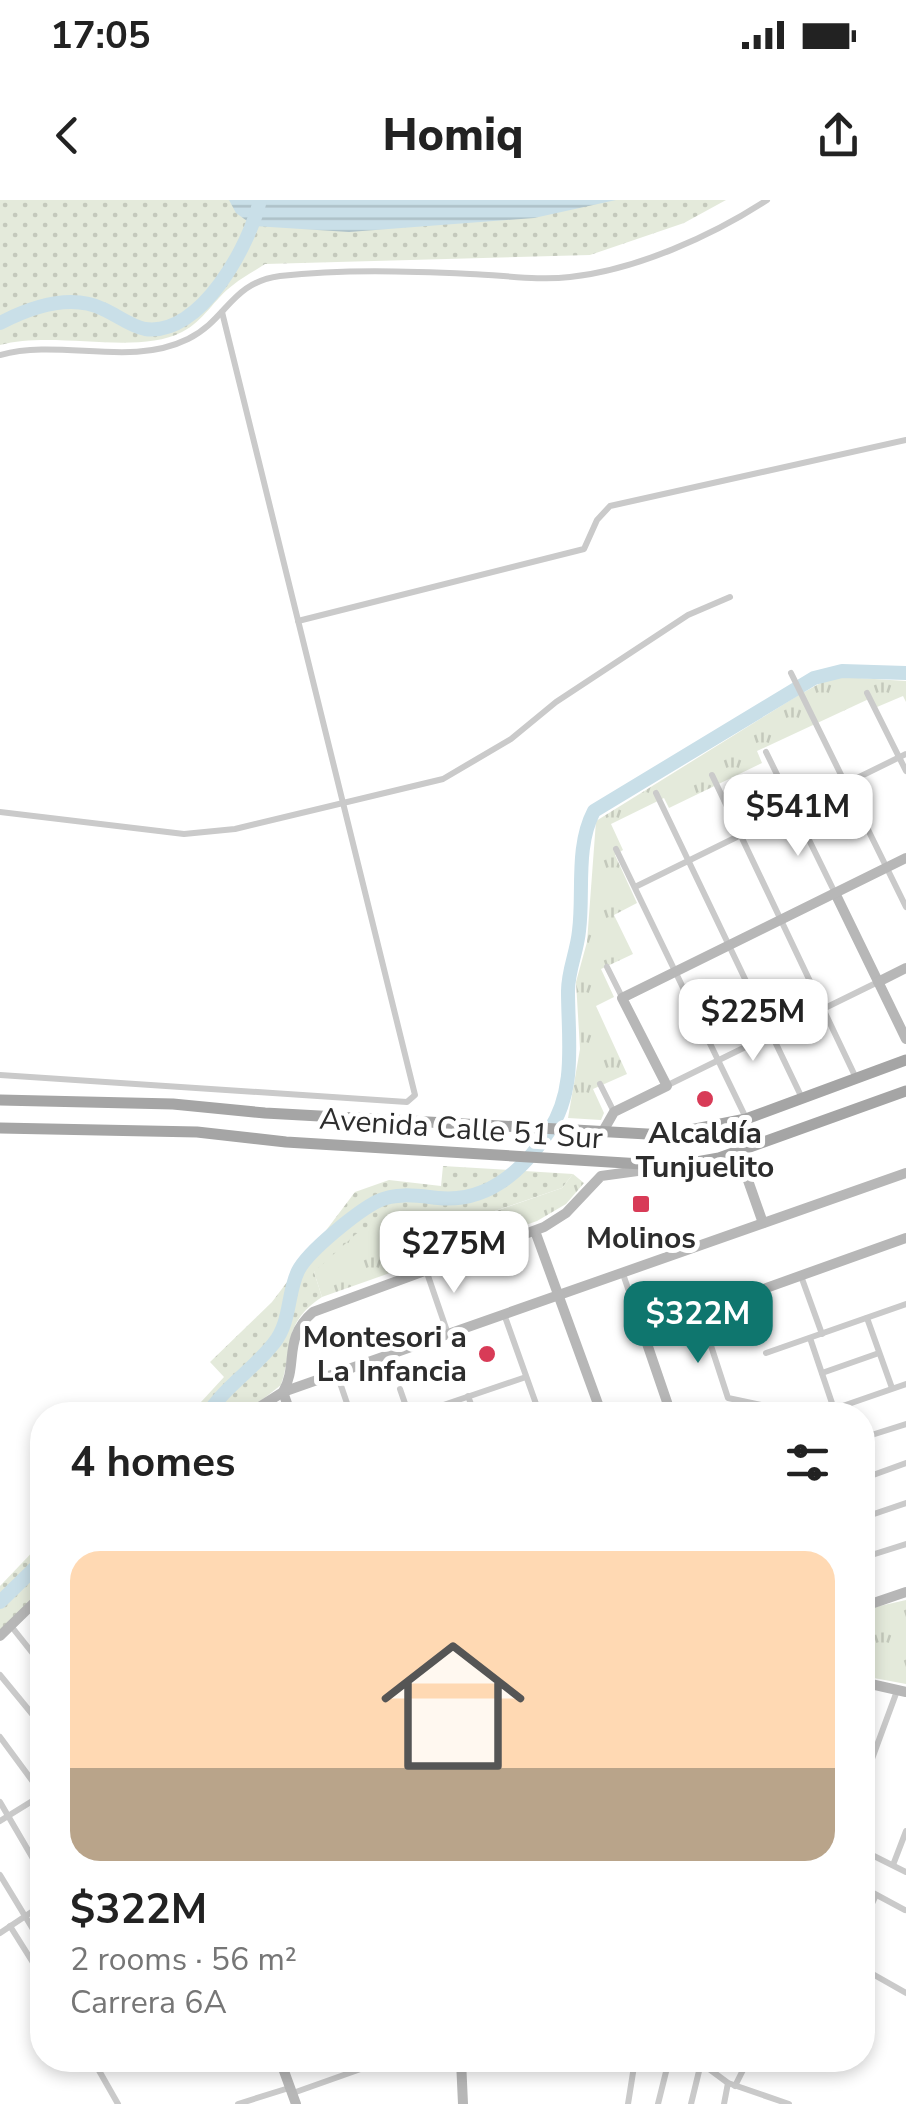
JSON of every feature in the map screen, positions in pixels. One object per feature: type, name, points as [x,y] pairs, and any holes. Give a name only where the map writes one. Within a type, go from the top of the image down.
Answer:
[{"type":"main road","name":"Avenida Calle 51 Sur","points":[[0,1100],[173,1104],[602,1133],[687,1133],[746,1119],[906,1060]]},
{"type":"main road","name":"Avenida Calle 51 Sur","points":[[0,1128],[198,1132],[674,1166],[738,1152],[906,1091]]},
{"type":"street","points":[[0,354],[46,348],[125,353],[158,348],[187,339],[222,312],[240,289],[281,276],[416,271],[565,278],[594,274],[707,232],[767,200]]},
{"type":"street","points":[[0,1075],[413,1099],[415,1090],[222,312]]},
{"type":"street","points":[[298,621],[584,549],[597,520],[610,506],[906,440]]},
{"type":"street","points":[[0,812],[184,834],[235,829],[443,779],[510,738],[556,702],[688,615],[730,597]]},
{"type":"street","points":[[792,674],[906,907]]},
{"type":"street","points":[[867,692],[902,755],[906,771]]},
{"type":"street","points":[[766,752],[906,1039]]},
{"type":"street","points":[[635,886],[902,755]]},
{"type":"street","points":[[712,776],[856,1079]]},
{"type":"street","points":[[656,793],[802,1098]]},
{"type":"street","points":[[616,848],[746,1119]]},
{"type":"street","points":[[622,998],[906,858]]},
{"type":"street","points":[[607,968],[667,1086]]},
{"type":"street","points":[[602,1133],[614,1112],[906,968]]},
{"type":"street","points":[[600,1084],[614,1112]]},
{"type":"street","points":[[738,1152],[763,1224]]},
{"type":"street","points":[[286,1402],[283,1392],[295,1336],[306,1318],[326,1304],[535,1231],[566,1213],[603,1174],[674,1166]]},
{"type":"street","points":[[267,1402],[283,1392],[906,1173]]},
{"type":"street","points":[[535,1231],[597,1402]]},
{"type":"street","points":[[643,1332],[906,1238]]},
{"type":"street","points":[[426,1270],[448,1334]]},
{"type":"street","points":[[622,1272],[665,1402]]},
{"type":"street","points":[[801,1276],[822,1334]]},
{"type":"street","points":[[766,1353],[906,1304]]},
{"type":"street","points":[[700,1312],[730,1401],[734,1402]]},
{"type":"street","points":[[504,1314],[535,1402]]},
{"type":"street","points":[[867,1318],[892,1388]]},
{"type":"street","points":[[810,1338],[832,1402]]},
{"type":"street","points":[[822,1373],[879,1353]]},
{"type":"street","points":[[337,1373],[347,1402]]},
{"type":"street","points":[[450,1402],[526,1376]]},
{"type":"street","points":[[859,1402],[906,1384]]},
{"type":"street","points":[[400,1389],[406,1402]]},
{"type":"street","points":[[468,1396],[470,1402]]},
{"type":"street","points":[[875,1434],[906,1424]]},
{"type":"street","points":[[875,1475],[906,1464]]},
{"type":"street","points":[[875,1514],[906,1503]]},
{"type":"street","points":[[875,1554],[906,1544]]},
{"type":"street","points":[[875,1603],[906,1592]]},
{"type":"street","points":[[0,1636],[30,1607]]},
{"type":"street","points":[[11,1626],[30,1650]]},
{"type":"street","points":[[0,1675],[30,1711]]},
{"type":"street","points":[[875,1685],[902,1691],[875,1755]]},
{"type":"street","points":[[0,1738],[30,1778]]},
{"type":"street","points":[[0,1802],[30,1852]]},
{"type":"street","points":[[0,1821],[30,1802]]},
{"type":"street","points":[[893,1865],[906,1831]]},
{"type":"street","points":[[875,1856],[906,1872]]},
{"type":"street","points":[[0,1874],[30,1926]]},
{"type":"street","points":[[876,1895],[905,1910]]},
{"type":"street","points":[[0,1933],[30,1913]]},
{"type":"street","points":[[10,1926],[30,1956]]},
{"type":"street","points":[[875,1975],[906,1992]]},
{"type":"street","points":[[100,2072],[118,2104]]},
{"type":"street","points":[[238,2104],[293,2095],[354,2072]]},
{"type":"street","points":[[462,2072],[463,2104]]},
{"type":"street","points":[[628,2104],[633,2072]]},
{"type":"street","points":[[658,2104],[666,2072]]},
{"type":"street","points":[[691,2104],[697,2072]]},
{"type":"street","points":[[714,2072],[732,2085],[789,2104]]},
{"type":"street","points":[[724,2104],[740,2072]]},
{"type":"street","points":[[749,2104],[751,2092]]},
{"type":"green space","points":[[0,200],[726,200],[684,223],[590,255],[265,264],[226,291],[190,327],[163,339],[119,343],[45,340],[0,345]]},
{"type":"green space","points":[[843,677],[906,681],[906,702],[903,696],[877,707],[871,698],[757,751],[762,763],[669,808],[664,798],[611,824],[623,850],[615,855],[637,903],[614,915],[633,954],[601,969],[614,997],[596,1006],[627,1074],[593,1089],[604,1113],[601,1120],[568,1118],[580,1049],[576,982],[587,942],[596,821],[797,696],[826,680]]},
{"type":"green space","points":[[443,1166],[573,1174],[562,1188],[419,1237],[407,1225],[395,1227],[314,1272],[322,1297],[294,1327],[281,1385],[259,1402],[201,1402],[224,1377],[210,1362],[272,1302],[355,1192],[389,1180],[441,1186]]},
{"type":"green space","points":[[573,1174],[584,1183],[566,1204],[537,1221],[322,1297],[314,1272],[356,1234],[389,1219],[395,1227],[416,1226],[420,1237],[562,1188]]},
{"type":"green space","points":[[30,1555],[30,1601],[0,1630],[0,1586]]},
{"type":"green space","points":[[906,1600],[906,1684],[875,1678],[875,1607]]},
{"type":"water","points":[[229,200],[616,200],[534,218],[349,232],[254,226],[236,213]]},
{"type":"waterway","points":[[0,323],[38,307],[77,302],[108,311],[145,329],[166,328],[185,318],[220,284],[246,240],[260,200]]},
{"type":"waterway","points":[[217,1402],[274,1343],[283,1326],[298,1271],[334,1232],[385,1198],[456,1198],[488,1190],[528,1159],[549,1131],[558,1115],[567,1081],[568,983],[579,931],[584,840],[594,811],[814,678],[842,671],[906,673]]},
{"type":"waterway","points":[[0,1602],[30,1573]]},
{"type":"place","name":"Alcaldía Tunjuelito","points":[[705,1099]]},
{"type":"place","name":"Molinos","points":[[641,1204]]},
{"type":"place","name":"Montesori a La Infancia","points":[[487,1354]]}]
